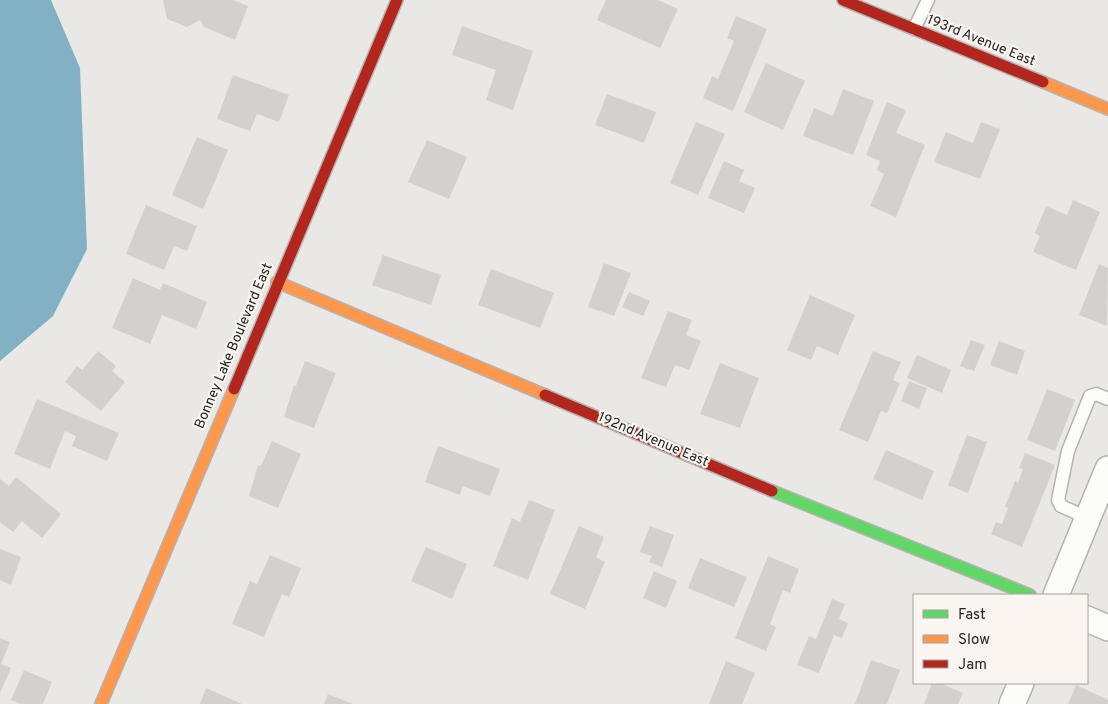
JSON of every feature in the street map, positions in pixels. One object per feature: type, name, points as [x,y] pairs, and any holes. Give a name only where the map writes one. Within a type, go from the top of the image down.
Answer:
[{"type":"street","name":"Bonney Lake Boulevard East","points":[[101,704],[397,0]]},
{"type":"street","name":"193rd Avenue East","points":[[843,0],[1108,109]]},
{"type":"street","name":"192nd Avenue East","points":[[277,282],[836,518],[1027,594]]},
{"type":"street","points":[[1056,594],[1108,469]]},
{"type":"street","points":[[1088,619],[1108,628]]},
{"type":"street","points":[[1012,704],[1021,684]]},
{"type":"lane","points":[[914,29],[928,0]]},
{"type":"lane","points":[[1088,518],[1061,506],[1058,500],[1068,452],[1090,396],[1096,394],[1108,398]]},
{"type":"water","points":[[0,0],[51,0],[80,68],[87,249],[53,316],[0,361]]},
{"type":"building","points":[[163,0],[233,0],[248,6],[235,40],[204,27],[200,20],[187,27],[167,19]]},
{"type":"building","points":[[606,0],[658,0],[678,9],[660,48],[597,20]]},
{"type":"building","points":[[736,16],[767,29],[733,111],[703,98],[712,76],[718,79],[734,41],[727,38]]},
{"type":"building","points":[[462,26],[533,51],[513,110],[486,100],[496,70],[452,55]]},
{"type":"building","points":[[766,63],[805,81],[783,130],[744,112]]},
{"type":"building","points":[[233,75],[289,95],[279,122],[257,114],[250,131],[217,119]]},
{"type":"building","points":[[843,89],[874,101],[853,155],[803,136],[814,108],[833,116]]},
{"type":"building","points":[[607,94],[656,112],[644,143],[595,125]]},
{"type":"building","points":[[887,102],[906,110],[896,133],[925,145],[896,217],[870,206],[884,174],[877,170],[880,161],[866,155]]},
{"type":"building","points":[[696,122],[725,134],[698,195],[670,183]]},
{"type":"building","points":[[981,122],[1000,129],[980,179],[934,162],[946,132],[973,143]]},
{"type":"building","points":[[197,137],[228,150],[203,209],[172,195]]},
{"type":"building","points":[[427,140],[467,157],[449,199],[408,182]]},
{"type":"building","points":[[724,161],[744,170],[739,181],[755,188],[744,213],[708,198]]},
{"type":"building","points":[[1073,200],[1100,212],[1076,270],[1033,252],[1040,236],[1035,233],[1046,206],[1067,215]]},
{"type":"building","points":[[146,205],[197,226],[187,251],[174,246],[164,270],[126,254]]},
{"type":"building","points":[[383,255],[441,275],[431,305],[372,285]]},
{"type":"building","points":[[604,263],[631,273],[614,316],[588,307]]},
{"type":"building","points":[[1099,264],[1108,268],[1107,326],[1079,315]]},
{"type":"building","points":[[491,269],[554,293],[540,328],[478,305]]},
{"type":"building","points":[[133,278],[160,290],[163,283],[207,302],[196,329],[162,315],[150,344],[112,328]]},
{"type":"building","points":[[629,292],[650,301],[643,316],[622,307]]},
{"type":"building","points":[[810,295],[855,315],[838,355],[817,346],[811,360],[787,350]]},
{"type":"building","points":[[668,311],[692,320],[686,335],[701,341],[689,370],[675,365],[666,387],[641,378]]},
{"type":"building","points":[[971,340],[985,345],[974,371],[960,366]]},
{"type":"building","points":[[999,341],[1025,351],[1017,375],[990,365]]},
{"type":"building","points":[[98,351],[116,366],[112,371],[125,382],[101,411],[65,382],[77,366],[82,370]]},
{"type":"building","points":[[873,351],[901,362],[893,380],[900,383],[887,413],[881,411],[868,442],[839,430]]},
{"type":"building","points":[[917,355],[951,370],[942,393],[907,378]]},
{"type":"building","points":[[305,361],[336,373],[314,428],[284,417],[294,385],[296,386]]},
{"type":"building","points":[[720,363],[759,378],[740,428],[700,414]]},
{"type":"building","points":[[909,381],[927,388],[919,409],[901,401]]},
{"type":"building","points":[[1047,389],[1075,400],[1055,451],[1027,440]]},
{"type":"building","points":[[37,399],[119,433],[107,461],[72,446],[76,436],[65,431],[50,469],[14,454]]},
{"type":"building","points":[[967,435],[987,442],[968,493],[948,485]]},
{"type":"building","points":[[272,441],[301,454],[278,508],[249,496],[258,465],[261,466]]},
{"type":"building","points":[[438,446],[500,469],[490,496],[463,486],[460,495],[425,482]]},
{"type":"building","points":[[886,450],[934,471],[922,500],[873,479]]},
{"type":"building","points":[[1025,453],[1055,465],[1022,547],[991,534],[996,522],[1002,524],[1008,508],[1005,507],[1015,481],[1018,483],[1023,469],[1019,468]]},
{"type":"building","points":[[16,477],[61,514],[42,538],[22,521],[13,532],[0,522],[0,479],[9,486]]},
{"type":"building","points":[[529,500],[555,510],[528,580],[493,566],[512,518],[520,522]]},
{"type":"building","points":[[579,526],[604,537],[596,557],[605,562],[585,609],[550,594]]},
{"type":"building","points":[[650,526],[674,535],[662,567],[649,562],[652,556],[640,552]]},
{"type":"building","points":[[426,547],[467,564],[452,599],[411,581]]},
{"type":"building","points":[[0,549],[21,557],[11,585],[0,580]]},
{"type":"building","points":[[270,555],[301,568],[289,597],[282,594],[264,637],[232,624],[250,581],[257,584]]},
{"type":"building","points":[[768,556],[799,569],[790,593],[783,590],[770,624],[776,627],[766,651],[735,638]]},
{"type":"building","points":[[700,558],[747,577],[734,607],[688,588]]},
{"type":"building","points":[[654,571],[677,581],[666,608],[643,598]]},
{"type":"building","points":[[832,599],[845,604],[839,619],[848,623],[842,638],[834,635],[819,673],[797,665],[809,636],[816,639]]},
{"type":"building","points":[[0,638],[10,642],[1,664],[11,668],[0,693]]},
{"type":"building","points":[[871,660],[900,670],[887,704],[855,704]]},
{"type":"building","points":[[726,661],[755,673],[742,704],[709,704]]},
{"type":"building","points":[[24,670],[52,682],[43,704],[21,704],[11,700]]},
{"type":"building","points":[[932,684],[941,684],[963,693],[958,704],[924,704]]},
{"type":"building","points":[[1076,685],[1108,700],[1108,704],[1068,704]]},
{"type":"building","points":[[206,688],[242,704],[200,704]]},
{"type":"building","points":[[328,694],[353,704],[324,704]]},
{"type":"traffic: fast","points":[[772,491],[1028,594]]},
{"type":"traffic: slow","points":[[1043,82],[1108,109]]},
{"type":"traffic: slow","points":[[277,282],[545,395]]},
{"type":"traffic: slow","points":[[101,704],[234,389]]},
{"type":"traffic: jam","points":[[234,389],[397,0]]},
{"type":"traffic: jam","points":[[843,0],[1043,82]]},
{"type":"traffic: jam","points":[[545,395],[772,491]]}]
